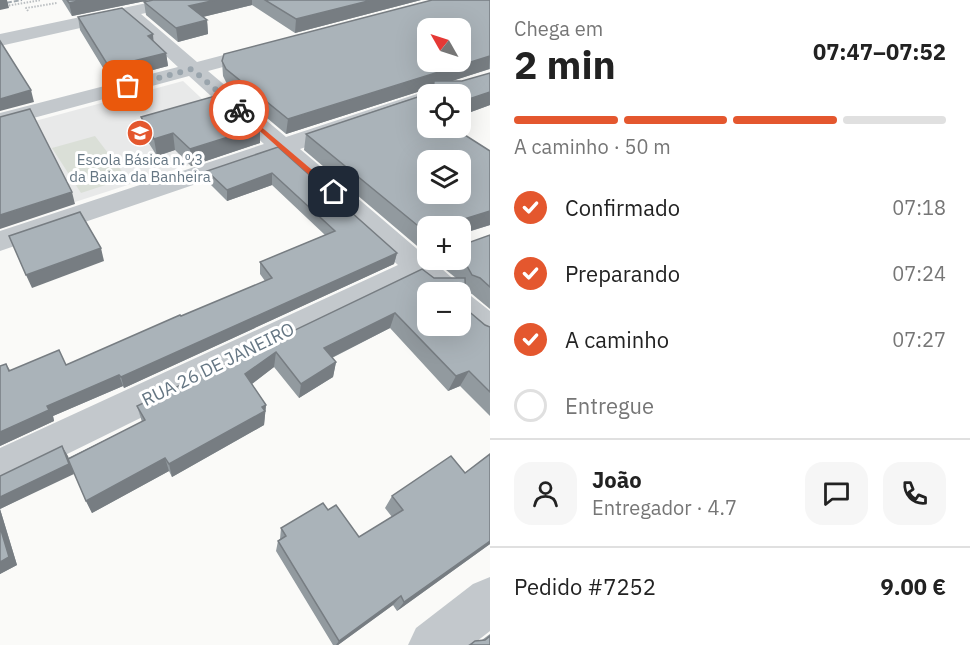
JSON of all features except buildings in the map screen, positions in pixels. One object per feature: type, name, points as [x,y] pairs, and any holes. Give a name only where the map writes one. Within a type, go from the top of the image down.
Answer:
[{"type":"street","points":[[0,40],[184,0]]},
{"type":"street","points":[[128,12],[283,147],[417,254]]},
{"type":"street","points":[[0,120],[282,45]]},
{"type":"street","points":[[0,241],[417,101]]},
{"type":"street","name":"RUA 26 DE JANEIRO","points":[[0,468],[417,268]]},
{"type":"street","points":[[471,314],[490,330]]},
{"type":"street","points":[[433,645],[490,601]]},
{"type":"path","points":[[0,7],[41,0]]},
{"type":"shaded area","name":"Escola Básica n.º 3 da Baixa da Banheira","points":[[183,81],[251,145],[75,202],[35,121]]},
{"type":"shaded area","points":[[95,136],[127,178],[81,193],[52,148]]},
{"type":"railway","points":[[0,4],[22,0]]},
{"type":"way so far","points":[[128,86],[192,69],[239,110]]},
{"type":"place","name":"Escola Básica n.º 3 da Baixa da Banheira","points":[[140,133]]},
{"type":"route","points":[[239,110],[334,192]]}]
